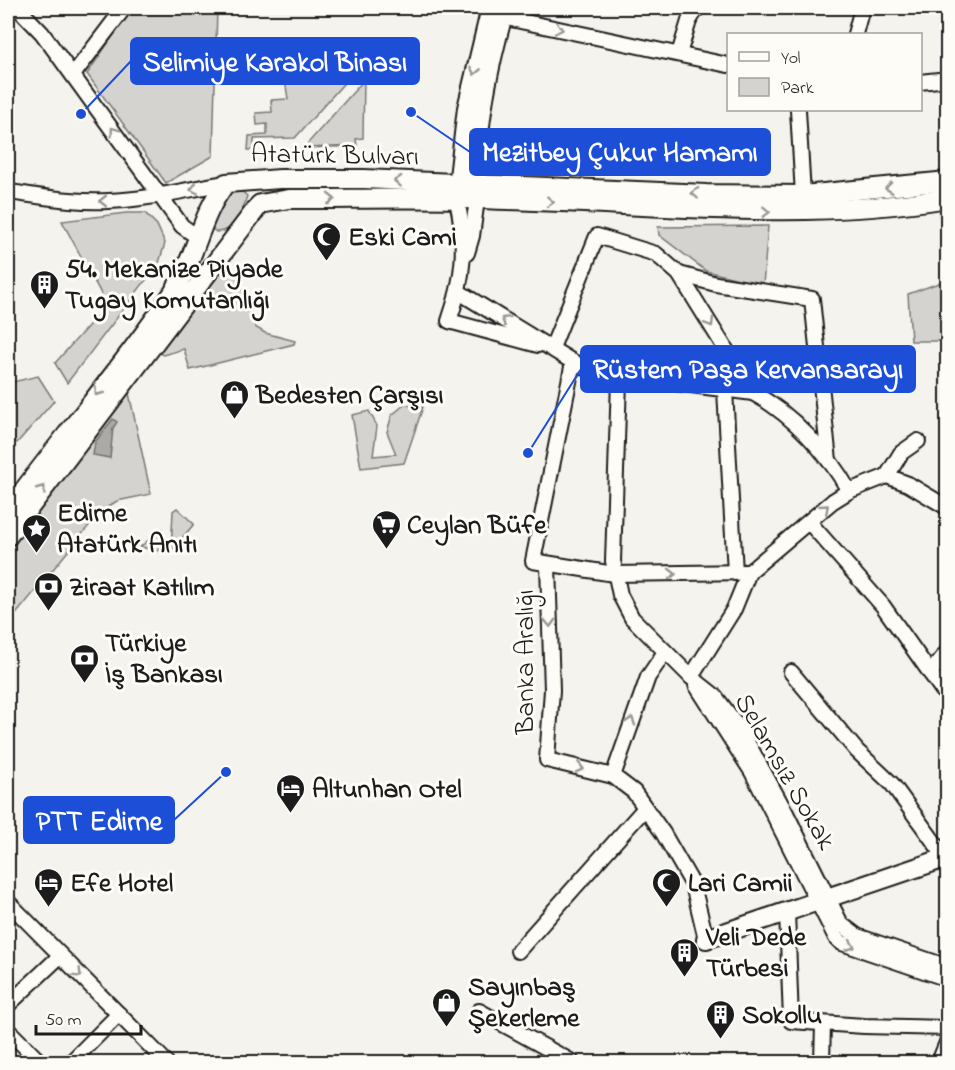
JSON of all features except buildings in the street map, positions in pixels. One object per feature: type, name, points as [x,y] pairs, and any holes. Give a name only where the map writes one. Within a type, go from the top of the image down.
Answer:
[{"type":"main road","points":[[457,191],[467,108],[497,12]]},
{"type":"main road","points":[[482,194],[486,94],[497,12]]},
{"type":"main road","name":"Atatürk Bulvarı","points":[[8,511],[172,294],[183,277],[210,204],[235,181],[364,179],[482,194],[650,208],[783,212],[871,208],[948,198]]},
{"type":"main road","points":[[235,181],[253,194],[249,215]]},
{"type":"main road","name":"Atatürk Bulvarı","points":[[482,194],[803,195],[948,181]]},
{"type":"main road","name":"Atatürk Bulvarı","points":[[8,536],[225,246],[260,204],[290,199],[457,191]]},
{"type":"main road","points":[[199,238],[211,246],[225,246]]},
{"type":"main road","points":[[706,939],[946,857]]},
{"type":"street","points":[[18,8],[42,33],[182,226],[199,238]]},
{"type":"street","points":[[73,75],[124,8]]},
{"type":"street","points":[[679,54],[689,21],[697,8]]},
{"type":"street","points":[[855,33],[862,8]]},
{"type":"street","points":[[497,12],[727,65]]},
{"type":"street","points":[[922,82],[948,79]]},
{"type":"street","points":[[798,111],[803,195]]},
{"type":"street","points":[[8,192],[75,201],[120,201],[235,181]]},
{"type":"street","points":[[457,191],[464,260]]},
{"type":"street","points":[[482,194],[464,260],[459,292],[449,321],[552,348]]},
{"type":"street","points":[[552,348],[597,236],[656,254],[679,274],[753,393]]},
{"type":"street","points":[[679,274],[716,284],[812,298],[829,461]]},
{"type":"street","points":[[459,292],[595,374],[619,381],[660,381],[753,393],[769,402],[806,434],[829,461],[849,491]]},
{"type":"street","points":[[573,362],[532,561],[614,574],[742,573],[849,491],[887,476],[901,453],[918,441]]},
{"type":"street","points":[[614,574],[619,381]]},
{"type":"street","points":[[691,677],[734,609],[742,573],[725,390]]},
{"type":"street","points":[[887,476],[908,484],[948,508]]},
{"type":"street","points":[[809,522],[883,606],[948,698]]},
{"type":"street","name":"Banka Aralığı","points":[[548,564],[552,690],[547,760],[613,776]]},
{"type":"street","name":"Selamsız Sokak","points":[[614,574],[626,609],[691,677],[752,771],[823,899]]},
{"type":"street","points":[[930,673],[948,651]]},
{"type":"street","points":[[665,652],[648,677],[613,776],[634,792],[663,833],[693,885],[706,939]]},
{"type":"street","points":[[791,672],[857,751],[892,784],[946,857]]},
{"type":"street","points":[[518,951],[645,808]]},
{"type":"street","points":[[823,899],[842,924],[857,936],[948,967]]},
{"type":"street","points":[[823,899],[830,929],[842,943],[948,979]]},
{"type":"street","points":[[8,902],[166,1062]]},
{"type":"street","points":[[787,912],[791,1021],[948,1028]]},
{"type":"street","points":[[8,1005],[60,956]]},
{"type":"street","points":[[479,1011],[572,1062]]},
{"type":"street","points":[[71,1062],[119,1014]]},
{"type":"street","points":[[822,1062],[823,1024]]},
{"type":"street","points":[[8,1030],[40,1062]]},
{"type":"street","points":[[939,1062],[948,1040]]},
{"type":"green space","points":[[132,8],[217,8],[213,156],[166,183],[87,74]]},
{"type":"green space","points":[[318,45],[340,66],[338,71],[343,69],[351,75],[295,138],[254,139],[254,150],[248,150],[249,136],[267,135],[267,124],[257,125],[256,113],[272,112],[271,100],[288,99],[284,74],[294,73],[294,61],[288,61],[288,49]]},
{"type":"green space","points":[[364,80],[363,138],[356,139],[357,146],[307,148],[308,143]]},
{"type":"green space","points":[[239,189],[247,196],[237,220],[228,229],[216,232],[210,227],[228,194]]},
{"type":"green space","points":[[948,211],[947,273],[939,214]]},
{"type":"green space","points":[[126,213],[145,213],[157,225],[165,243],[159,263],[67,383],[55,363],[107,305],[62,221]]},
{"type":"green space","points":[[768,226],[763,285],[706,271],[659,235],[658,227]]},
{"type":"green space","points":[[221,268],[237,274],[255,327],[265,333],[295,341],[294,344],[190,370],[184,349],[163,355],[157,351]]},
{"type":"green space","points":[[947,280],[947,341],[911,341],[908,294]]},
{"type":"green space","points":[[38,376],[54,401],[17,443],[8,435],[8,383]]},
{"type":"green space","points":[[127,384],[151,494],[117,501],[101,511],[8,624],[8,552]]},
{"type":"green space","points":[[404,405],[423,407],[404,463],[361,468],[352,415],[369,411],[377,426],[373,456],[396,454],[387,432],[392,415]]},
{"type":"green space","points":[[177,508],[194,524],[171,551],[173,511]]},
{"type":"green space","points":[[162,529],[160,551],[140,547]]},
{"type":"shaded area","points":[[113,419],[117,422],[113,428],[110,458],[93,455],[95,442]]},
{"type":"place","name":"Mezitbey Çukur Hamamı","points":[[411,112]]},
{"type":"place","name":"Selimiye Karakol Binası","points":[[81,114]]},
{"type":"place","name":"Eski Cami","points":[[327,262]]},
{"type":"place","name":"54. Mekanize Piyade Tugay Komutanlığı","points":[[44,310]]},
{"type":"place","name":"Bedesten Çarşısı","points":[[235,420]]},
{"type":"place","name":"Rüstem Paşa Kervansarayı","points":[[528,453]]},
{"type":"place","name":"Ceylan Büfe","points":[[386,550]]},
{"type":"place","name":"Edirne Atatürk Anıtı","points":[[36,554]]},
{"type":"place","name":"Ziraat Katılım","points":[[48,612]]},
{"type":"place","name":"Türkiye İş Bankası","points":[[84,684]]},
{"type":"place","name":"PTT Edirne","points":[[226,772]]},
{"type":"place","name":"Altunhan Otel","points":[[291,814]]},
{"type":"place","name":"Efe Hotel","points":[[49,908]]},
{"type":"place","name":"Lari Camii","points":[[667,908]]},
{"type":"place","name":"Veli Dede Türbesi","points":[[685,978]]},
{"type":"place","name":"Sayınbaş Şekerleme","points":[[447,1028]]},
{"type":"place","name":"Sokollu","points":[[721,1040]]}]
